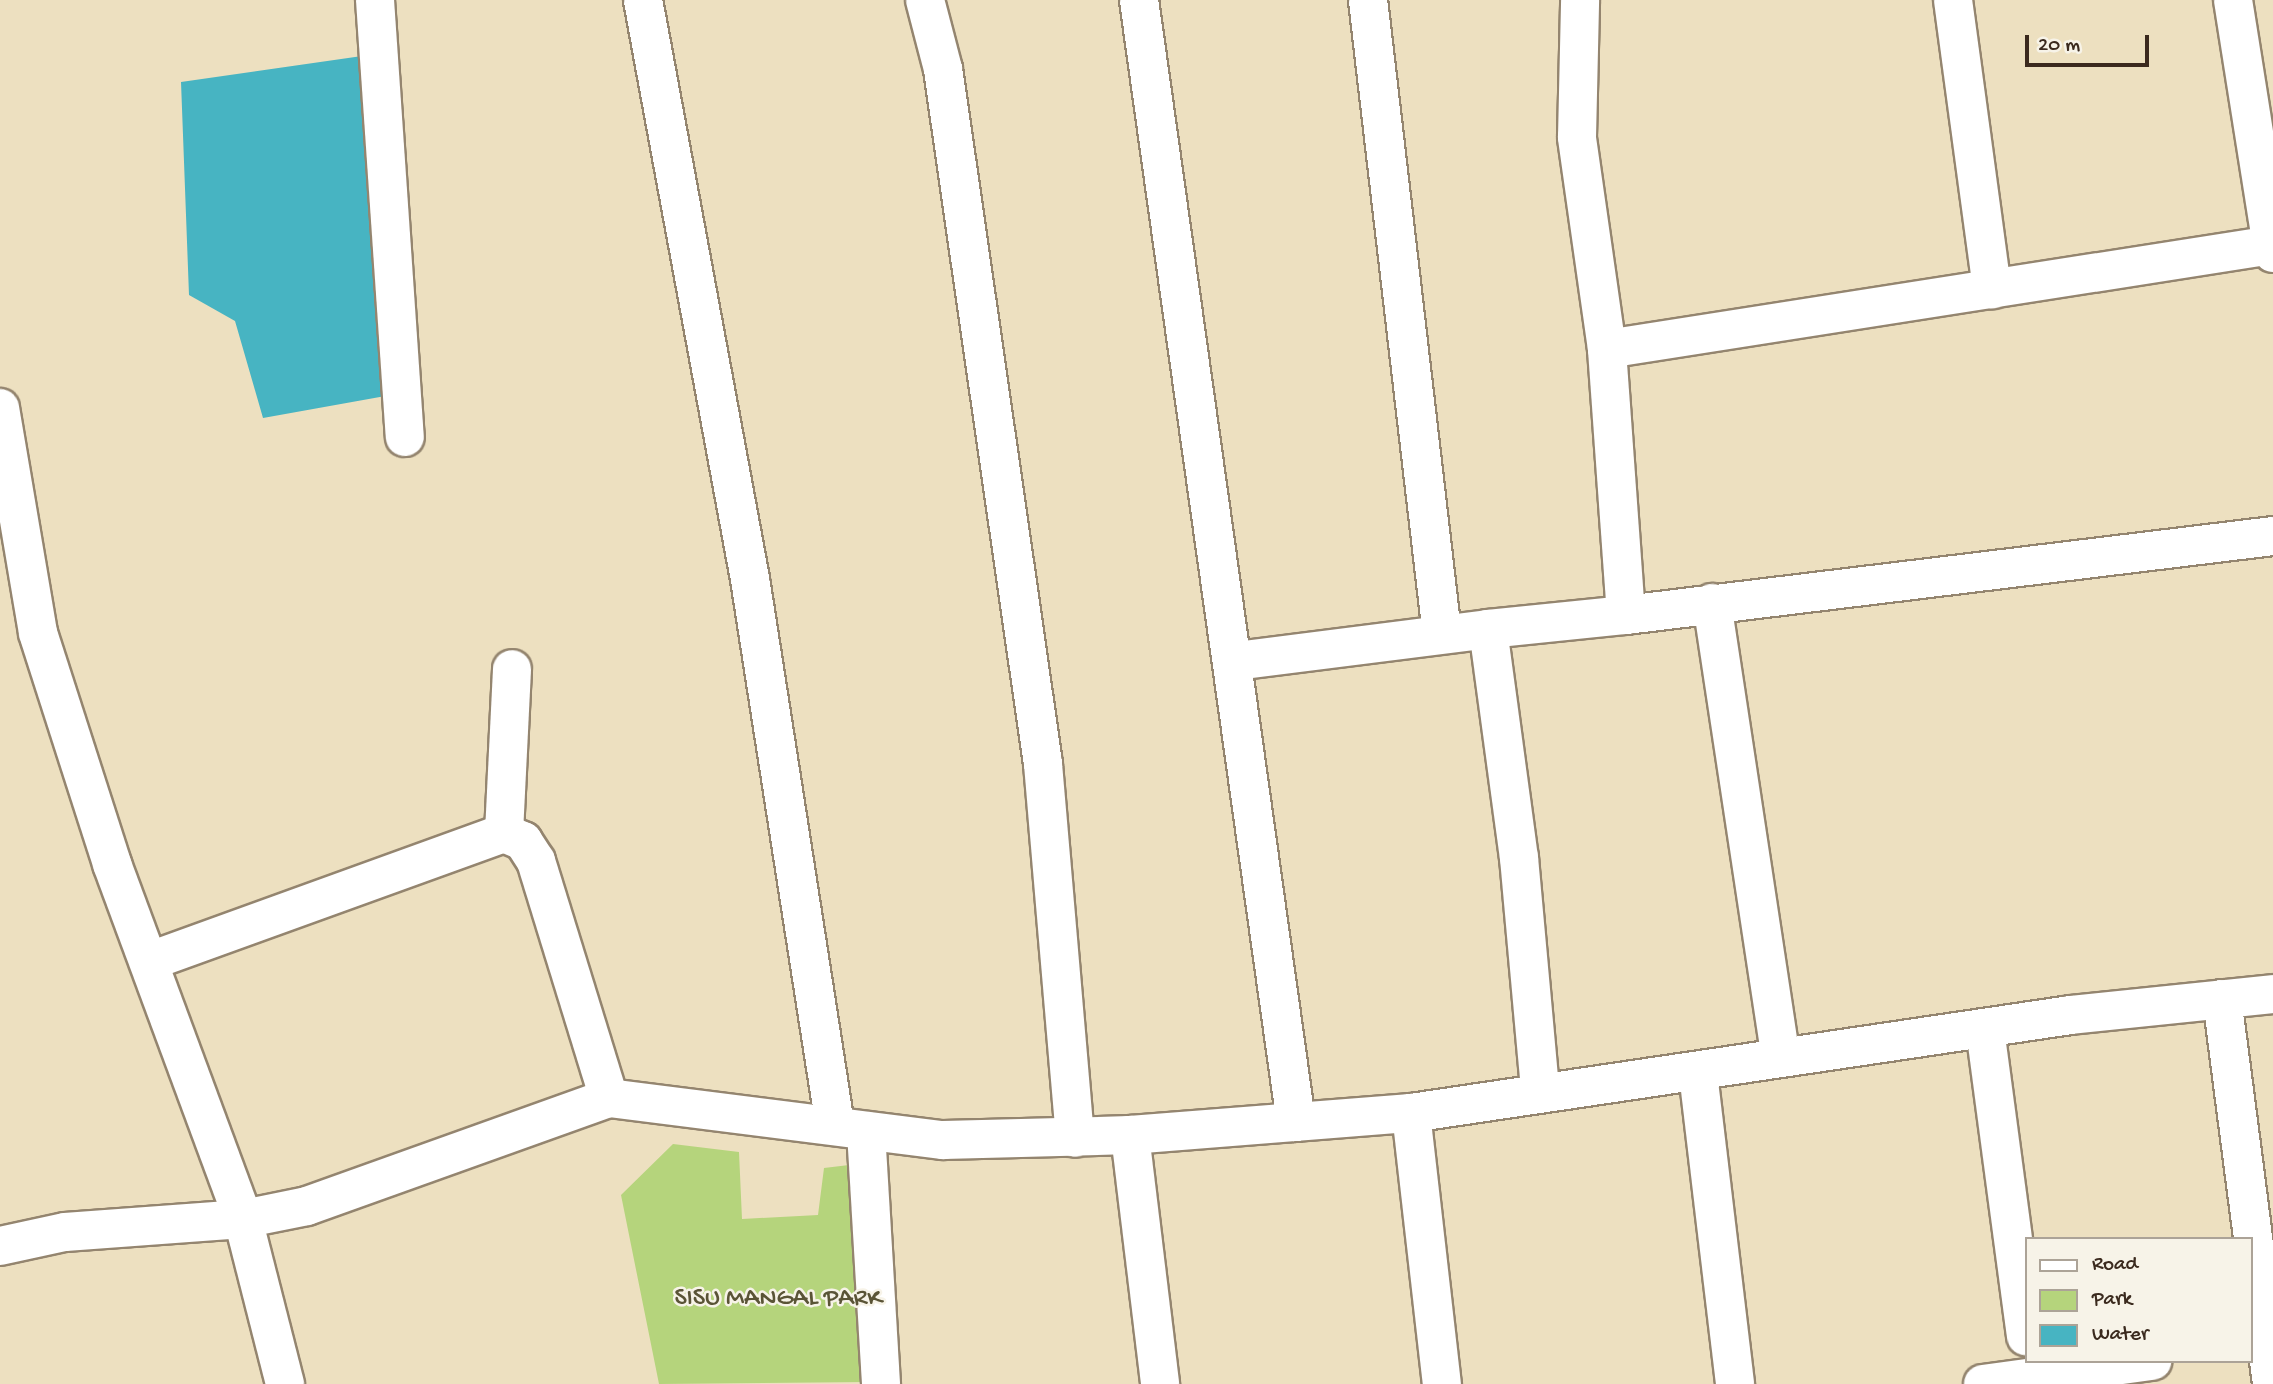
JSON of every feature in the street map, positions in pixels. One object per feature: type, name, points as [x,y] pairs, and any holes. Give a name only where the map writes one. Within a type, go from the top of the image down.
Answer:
[{"type":"street","points":[[374,0],[405,437]]},
{"type":"street","points":[[643,0],[850,1128],[881,1384]]},
{"type":"street","points":[[925,0],[943,69],[1041,751],[1074,1138]]},
{"type":"street","points":[[1139,0],[1236,661],[1296,1122]]},
{"type":"street","points":[[1368,0],[1442,634]]},
{"type":"street","points":[[1580,0],[1577,137],[1607,349],[1626,615]]},
{"type":"street","points":[[1953,0],[1992,289]]},
{"type":"street","points":[[1607,349],[2272,249],[2233,0]]},
{"type":"street","points":[[0,416],[38,633],[150,961],[243,1219],[285,1384]]},
{"type":"street","points":[[1236,661],[1442,634],[1626,615],[2273,536]]},
{"type":"street","points":[[1712,603],[1781,1057]]},
{"type":"street","points":[[1488,629],[1519,858],[1540,1091]]},
{"type":"street","points":[[504,833],[512,669]]},
{"type":"street","points":[[150,961],[504,833],[523,841],[536,861],[609,1098]]},
{"type":"street","points":[[0,1246],[118,1226],[243,1219],[354,1190],[609,1098],[943,1140],[1130,1135],[1411,1113],[1540,1091],[1698,1073],[1781,1057],[2273,994]]},
{"type":"street","points":[[2222,999],[2250,1237]]},
{"type":"street","points":[[1984,1029],[2024,1321]]},
{"type":"street","points":[[1698,1073],[1735,1384]]},
{"type":"street","points":[[1411,1113],[1442,1384]]},
{"type":"street","points":[[1130,1135],[1160,1384]]},
{"type":"street","points":[[2252,1254],[2263,1348],[2272,1384]]},
{"type":"street","points":[[1983,1384],[2031,1374],[2133,1363]]},
{"type":"green space","name":"SISU MANGAL PARK","points":[[673,1144],[739,1152],[742,1219],[818,1215],[824,1168],[849,1165],[870,1382],[659,1384],[621,1195]]},
{"type":"water","points":[[369,55],[391,395],[263,418],[235,321],[189,295],[181,82]]}]
